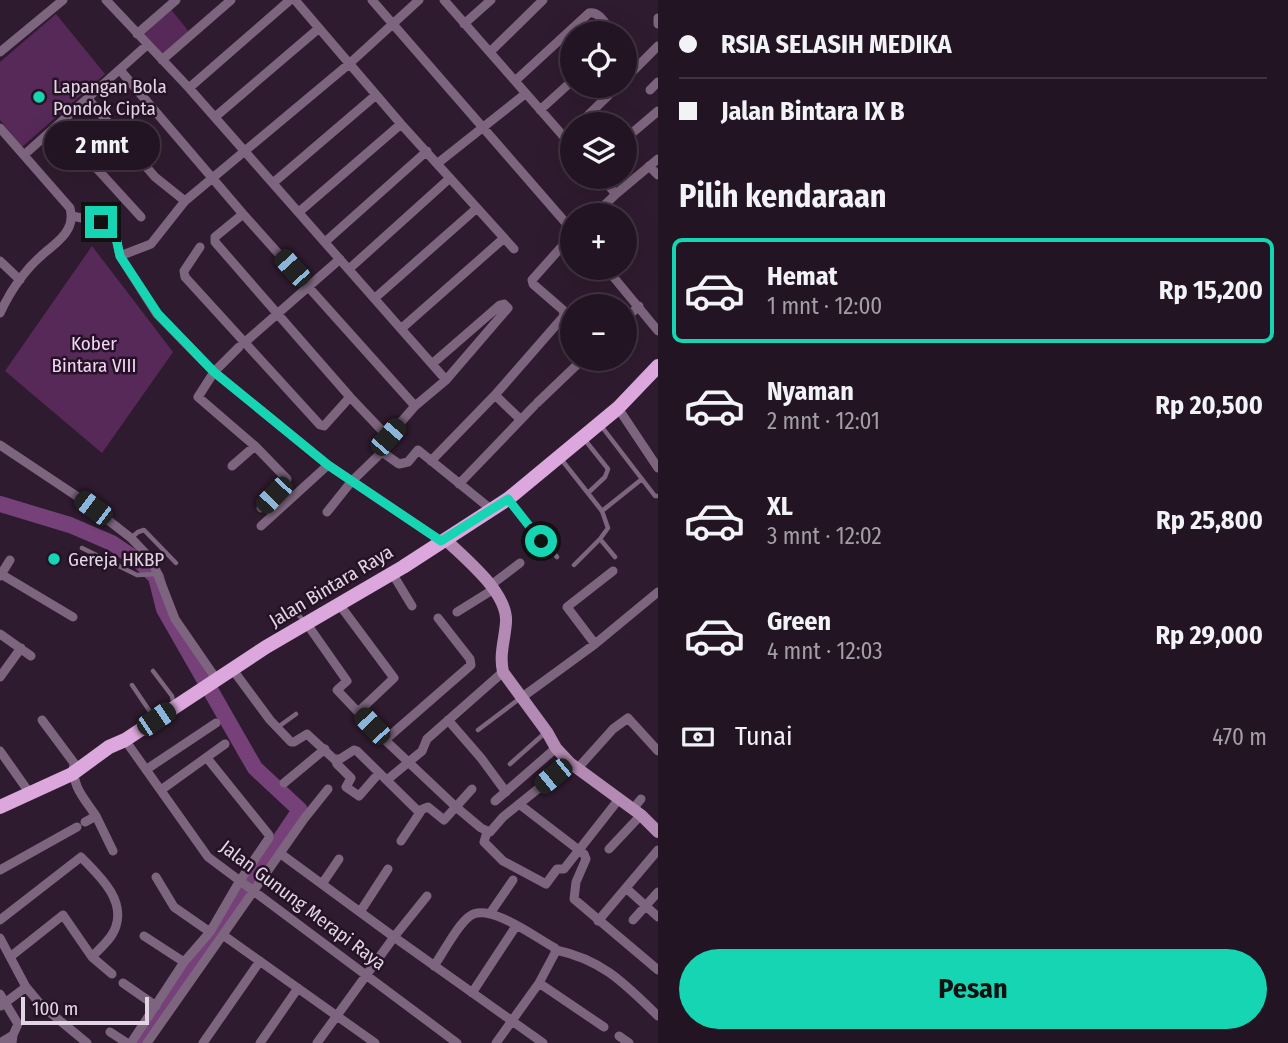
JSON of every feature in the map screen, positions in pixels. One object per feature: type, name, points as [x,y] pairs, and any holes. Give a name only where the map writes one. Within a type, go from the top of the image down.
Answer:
[{"type":"main road","name":"Jalan Bintara Raya","points":[[0,807],[72,774],[109,747],[125,740],[266,647],[393,573],[492,510],[600,424],[658,366]]},
{"type":"street","points":[[0,52],[63,0]]},
{"type":"street","points":[[119,0],[108,4],[189,88],[446,380]]},
{"type":"street","points":[[137,34],[176,0]]},
{"type":"street","points":[[162,60],[231,0]]},
{"type":"street","points":[[189,88],[293,0],[514,249]]},
{"type":"street","points":[[372,0],[560,218]]},
{"type":"street","points":[[120,256],[151,244],[185,201],[349,64],[419,0]]},
{"type":"street","points":[[444,0],[525,94],[560,127]]},
{"type":"street","points":[[464,24],[491,0]]},
{"type":"street","points":[[490,52],[543,0]]},
{"type":"street","points":[[580,21],[589,13],[599,15],[603,21]]},
{"type":"street","points":[[658,18],[658,24]]},
{"type":"street","points":[[215,117],[318,29]]},
{"type":"street","points":[[514,81],[560,39]]},
{"type":"street","points":[[24,155],[147,45]]},
{"type":"street","points":[[637,67],[658,47]]},
{"type":"street","points":[[120,70],[243,214],[415,406]]},
{"type":"street","points":[[650,89],[658,82]]},
{"type":"street","points":[[540,110],[560,92]]},
{"type":"street","points":[[438,163],[525,94]]},
{"type":"street","points":[[273,183],[376,95]]},
{"type":"street","points":[[591,112],[606,98]]},
{"type":"street","points":[[88,99],[146,167],[185,201]]},
{"type":"street","points":[[637,129],[658,111]]},
{"type":"street","points":[[299,212],[401,124]]},
{"type":"street","points":[[58,125],[141,217]]},
{"type":"street","points":[[0,128],[70,208],[72,216],[69,228],[61,239],[39,257],[20,280],[0,313]]},
{"type":"street","points":[[325,242],[427,151]]},
{"type":"street","points":[[607,203],[658,159]]},
{"type":"street","points":[[649,166],[658,175]]},
{"type":"street","points":[[349,269],[450,178]]},
{"type":"street","points":[[612,189],[617,194]]},
{"type":"street","points":[[375,298],[477,208]]},
{"type":"street","points":[[243,214],[215,237],[215,242],[388,437],[415,406],[446,380],[508,308],[504,304],[500,305],[432,365]]},
{"type":"street","points":[[72,216],[106,224],[115,233],[120,256],[158,314],[214,372],[351,482],[443,540],[492,587],[506,612],[501,660],[503,672],[556,748],[619,799],[638,808],[658,831]]},
{"type":"street","points":[[402,328],[503,239]]},
{"type":"street","points":[[431,461],[495,395],[564,316],[563,310],[533,284],[532,280],[560,246]]},
{"type":"street","points":[[200,247],[184,271],[185,277],[241,345],[322,426],[350,397]]},
{"type":"street","points":[[261,508],[287,479],[255,446],[198,399],[199,393],[214,372],[241,345],[340,260]]},
{"type":"street","points":[[0,261],[20,280]]},
{"type":"street","points":[[616,280],[658,331]]},
{"type":"street","points":[[459,484],[520,419],[570,371]]},
{"type":"street","points":[[495,395],[520,419]]},
{"type":"street","points":[[618,408],[658,468]]},
{"type":"street","points":[[0,445],[81,499],[131,538],[152,560],[175,619],[208,686]]},
{"type":"street","points":[[232,467],[255,446]]},
{"type":"street","points":[[327,512],[351,482],[382,452],[395,463],[403,464],[418,450],[492,510]]},
{"type":"street","points":[[261,526],[328,465]]},
{"type":"street","points":[[10,560],[0,575],[73,617]]},
{"type":"street","points":[[457,612],[520,563]]},
{"type":"street","points":[[595,644],[567,607],[613,571]]},
{"type":"street","points":[[393,573],[412,606]]},
{"type":"street","points":[[521,698],[595,644],[658,592]]},
{"type":"street","points":[[339,604],[394,678],[357,711]]},
{"type":"street","points":[[385,740],[471,665],[470,659],[438,618]]},
{"type":"street","points":[[307,624],[347,681],[337,690],[408,763],[487,832]]},
{"type":"street","points":[[0,634],[31,656]]},
{"type":"street","points":[[0,677],[21,648]]},
{"type":"street","points":[[233,670],[277,728],[291,742],[294,743],[307,734],[335,759],[351,778],[346,787],[359,796],[379,773]]},
{"type":"street","points":[[387,780],[422,751],[427,739],[503,672]]},
{"type":"street","points":[[487,832],[492,831],[519,804],[574,765],[628,718],[658,751]]},
{"type":"street","points":[[42,720],[74,763],[72,774],[75,787],[96,816],[113,851]]},
{"type":"street","points":[[448,720],[506,792]]},
{"type":"street","points":[[147,769],[216,723]]},
{"type":"street","name":"Jalan Gunung Merapi Raya","points":[[125,740],[208,857],[457,1043]]},
{"type":"street","points":[[161,790],[225,744]]},
{"type":"street","points":[[463,754],[471,746]]},
{"type":"street","points":[[495,801],[556,748]]},
{"type":"street","points":[[284,783],[325,749]]},
{"type":"street","points":[[335,759],[340,759],[354,750],[413,807],[421,811]]},
{"type":"street","points":[[0,751],[31,795]]},
{"type":"street","points":[[110,1032],[129,1043],[184,962],[210,932],[269,836],[207,758]]},
{"type":"street","points":[[147,1043],[252,891],[328,789]]},
{"type":"street","points":[[401,841],[421,811],[428,807],[443,820],[472,789]]},
{"type":"street","points":[[487,832],[484,842],[503,861],[544,884],[557,869],[564,869],[619,799]]},
{"type":"street","points":[[519,804],[584,853],[586,859],[576,882],[574,899],[658,970]]},
{"type":"street","points":[[609,849],[638,808]]},
{"type":"street","points":[[0,870],[96,816]]},
{"type":"street","points":[[598,921],[658,850]]},
{"type":"street","points":[[281,854],[543,1043]]},
{"type":"street","points":[[0,920],[81,857],[106,885],[116,902],[116,926],[108,940],[92,957]]},
{"type":"street","points":[[322,884],[339,859]]},
{"type":"street","points":[[360,912],[388,869]]},
{"type":"street","points":[[156,877],[174,907],[210,932]]},
{"type":"street","points":[[491,912],[513,880]]},
{"type":"street","points":[[626,888],[658,917]]},
{"type":"street","points":[[633,920],[658,892]]},
{"type":"street","points":[[317,1043],[365,975],[427,896]]},
{"type":"street","points":[[434,966],[468,917],[478,911],[491,912],[556,950],[577,955],[618,977],[658,1016]]},
{"type":"street","points":[[10,957],[62,915],[92,957],[112,974]]},
{"type":"street","points":[[472,992],[516,926]]},
{"type":"street","points":[[223,935],[374,1043]]},
{"type":"street","points":[[144,936],[184,962]]},
{"type":"street","points":[[0,937],[26,987],[41,1005],[87,1043]]},
{"type":"street","points":[[496,1043],[539,983],[556,950]]},
{"type":"street","points":[[203,1043],[260,961]]},
{"type":"street","points":[[539,983],[604,1027]]},
{"type":"street","points":[[2,1006],[26,987]]},
{"type":"street","points":[[130,988],[156,1006]]},
{"type":"street","points":[[260,1043],[298,988]]},
{"type":"street","points":[[0,993],[2,1006],[18,1024],[12,1039],[0,1043]]},
{"type":"street","points":[[619,1036],[629,1043]]},
{"type":"lane","points":[[600,424],[655,496],[658,496]]},
{"type":"lane","points":[[583,438],[608,469],[606,477],[588,493]]},
{"type":"lane","points":[[560,458],[602,511],[608,528],[574,565]]},
{"type":"lane","points":[[602,511],[642,479]]},
{"type":"lane","points":[[508,499],[557,557]]},
{"type":"lane","points":[[131,538],[144,530],[176,563]]},
{"type":"lane","points":[[600,539],[615,558]]},
{"type":"lane","points":[[82,548],[134,574],[157,575]]},
{"type":"lane","points":[[291,607],[307,624]]},
{"type":"lane","points":[[153,670],[172,696],[174,707]]},
{"type":"lane","points":[[132,685],[156,719]]},
{"type":"lane","points":[[478,730],[521,698]]},
{"type":"lane","points":[[277,728],[296,714]]},
{"type":"lane","points":[[510,764],[547,732]]},
{"type":"green space","points":[[169,7],[190,33],[163,55],[141,32]]},
{"type":"green space","name":"Lapangan Bola Pondok Cipta","points":[[56,14],[105,74],[22,147],[0,120],[0,62]]},
{"type":"green space","name":"Kober Bintara VIII","points":[[92,246],[173,352],[102,453],[5,371]]},
{"type":"waterway","points":[[0,504],[70,525],[112,543],[156,577],[164,609],[255,768],[300,810],[136,1043]]},
{"type":"place","name":"Lapangan Bola Pondok Cipta","points":[[39,97]]},
{"type":"place","name":"Gereja HKBP","points":[[54,559]]},
{"type":"route","points":[[101,222],[115,233],[120,256],[158,314],[197,355],[214,372],[351,482],[441,541],[508,499],[541,541]]}]
